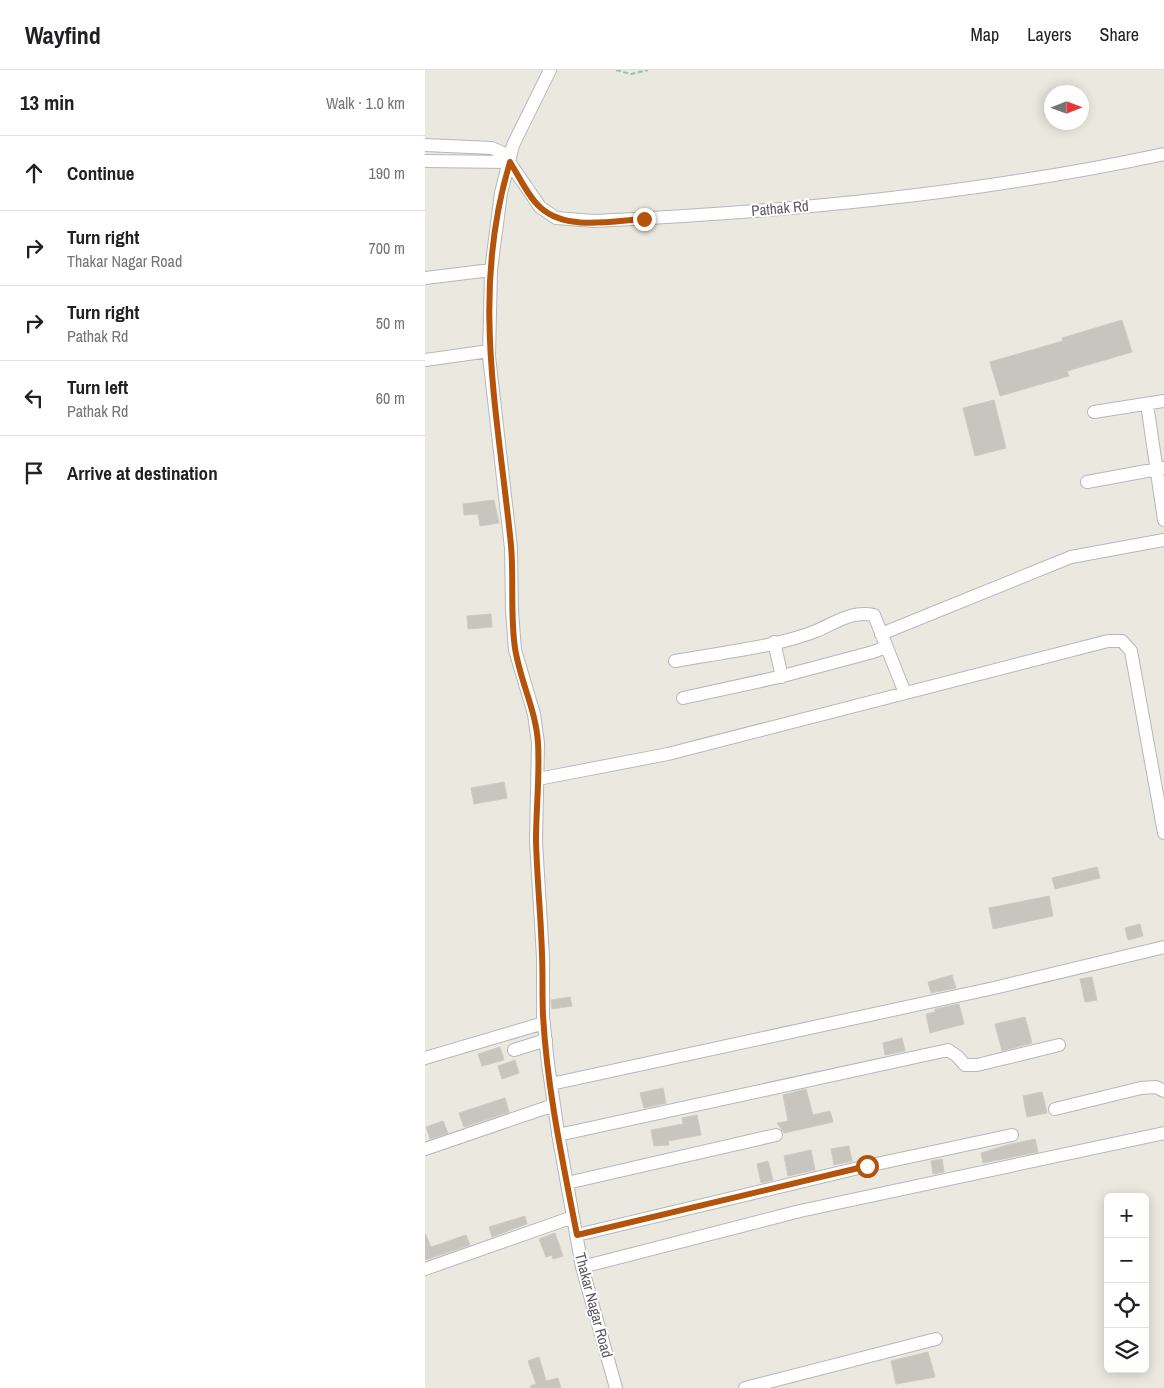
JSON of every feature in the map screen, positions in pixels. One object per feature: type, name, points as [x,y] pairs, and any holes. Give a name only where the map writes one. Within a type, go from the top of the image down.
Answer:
[{"type":"street","name":"Thakar Nagar Road","points":[[549,70],[513,145],[499,203],[491,270],[489,351],[493,409],[511,548],[512,612],[515,650],[534,714],[538,743],[536,842],[544,1023],[551,1084],[558,1135],[582,1267],[611,1387]]},
{"type":"street","name":"Pathak Rd","points":[[425,146],[492,148],[503,153],[540,207],[556,218],[593,222],[867,201],[1075,173],[1164,154]]},
{"type":"street","points":[[425,161],[510,162]]},
{"type":"street","points":[[425,278],[491,270]]},
{"type":"street","points":[[425,360],[489,351]]},
{"type":"street","points":[[1094,412],[1164,401]]},
{"type":"street","points":[[1147,404],[1160,469],[1164,520]]},
{"type":"street","points":[[1087,482],[1160,469]]},
{"type":"street","points":[[881,634],[1071,557],[1164,540]]},
{"type":"street","points":[[675,661],[774,642],[814,632],[855,613],[874,615],[905,694]]},
{"type":"street","points":[[537,779],[668,754],[1108,641],[1122,641],[1131,651],[1160,784],[1164,833]]},
{"type":"street","points":[[774,642],[781,677]]},
{"type":"street","points":[[683,698],[781,677],[886,647]]},
{"type":"street","points":[[551,1084],[994,988],[1164,947]]},
{"type":"street","points":[[425,1058],[544,1023]]},
{"type":"street","points":[[514,1050],[546,1040]]},
{"type":"street","points":[[558,1135],[948,1050],[965,1065],[977,1065],[1059,1045]]},
{"type":"street","points":[[1055,1109],[1141,1088],[1156,1087],[1164,1091]]},
{"type":"street","points":[[425,1149],[554,1105]]},
{"type":"street","points":[[582,1267],[800,1211],[1164,1133]]},
{"type":"street","points":[[577,1235],[867,1166],[1012,1134]]},
{"type":"street","points":[[567,1183],[776,1135]]},
{"type":"street","points":[[425,1269],[573,1217]]},
{"type":"street","points":[[745,1388],[936,1340]]},
{"type":"path","points":[[615,70],[631,74],[648,70]]},
{"type":"building","points":[[1122,320],[1132,352],[1067,371],[1069,376],[1000,396],[990,362],[1063,341],[1062,338]]},
{"type":"building","points":[[994,400],[1006,448],[975,456],[963,408]]},
{"type":"building","points":[[494,500],[499,523],[480,526],[478,514],[464,515],[463,504]]},
{"type":"building","points":[[491,614],[492,627],[468,629],[467,616]]},
{"type":"building","points":[[504,782],[507,798],[474,804],[471,788]]},
{"type":"building","points":[[1097,867],[1100,878],[1055,889],[1052,878]]},
{"type":"building","points":[[1049,896],[1053,916],[993,929],[989,908]]},
{"type":"building","points":[[1140,924],[1143,936],[1128,940],[1125,928]]},
{"type":"building","points":[[952,975],[956,988],[931,993],[928,982]]},
{"type":"building","points":[[1092,977],[1097,1000],[1085,1002],[1080,979]]},
{"type":"building","points":[[570,997],[572,1006],[552,1009],[551,1000]]},
{"type":"building","points":[[959,1004],[964,1024],[930,1033],[926,1014],[935,1012],[935,1009]]},
{"type":"building","points":[[1025,1017],[1032,1043],[1002,1051],[995,1024]]},
{"type":"building","points":[[902,1038],[905,1051],[885,1055],[883,1043]]},
{"type":"building","points":[[500,1047],[504,1060],[482,1066],[478,1054]]},
{"type":"building","points":[[515,1060],[519,1073],[502,1079],[498,1066]]},
{"type":"building","points":[[663,1088],[666,1103],[644,1108],[640,1093]]},
{"type":"building","points":[[806,1089],[813,1115],[830,1111],[833,1122],[784,1133],[777,1123],[788,1121],[783,1095]]},
{"type":"building","points":[[1042,1092],[1047,1113],[1027,1117],[1023,1096]]},
{"type":"building","points":[[505,1098],[509,1112],[464,1127],[459,1113]]},
{"type":"building","points":[[697,1115],[701,1135],[668,1141],[669,1145],[654,1146],[651,1130],[683,1124],[682,1118]]},
{"type":"building","points":[[443,1121],[448,1133],[430,1139],[426,1127]]},
{"type":"building","points":[[1035,1139],[1038,1152],[983,1163],[981,1153]]},
{"type":"building","points":[[849,1146],[852,1161],[834,1165],[831,1149]]},
{"type":"building","points":[[811,1150],[815,1170],[788,1176],[784,1156]]},
{"type":"building","points":[[942,1159],[944,1172],[933,1174],[931,1161]]},
{"type":"building","points":[[768,1161],[773,1180],[761,1183],[757,1164]]},
{"type":"building","points":[[525,1216],[527,1224],[492,1237],[489,1227]]},
{"type":"building","points":[[425,1233],[431,1247],[466,1235],[470,1245],[425,1260]]},
{"type":"building","points":[[555,1233],[563,1256],[553,1259],[552,1255],[546,1257],[539,1239]]},
{"type":"building","points":[[928,1352],[935,1377],[896,1384],[891,1361]]},
{"type":"building","points":[[539,1357],[546,1381],[558,1378],[561,1388],[531,1388],[530,1386],[536,1384],[528,1361]]},
{"type":"route","points":[[644,219],[593,222],[556,218],[540,207],[510,162],[501,193],[494,232],[491,270],[489,356],[493,409],[511,548],[512,612],[515,650],[534,714],[538,743],[536,842],[543,957],[543,1016],[559,1139],[577,1235],[867,1166]]}]
